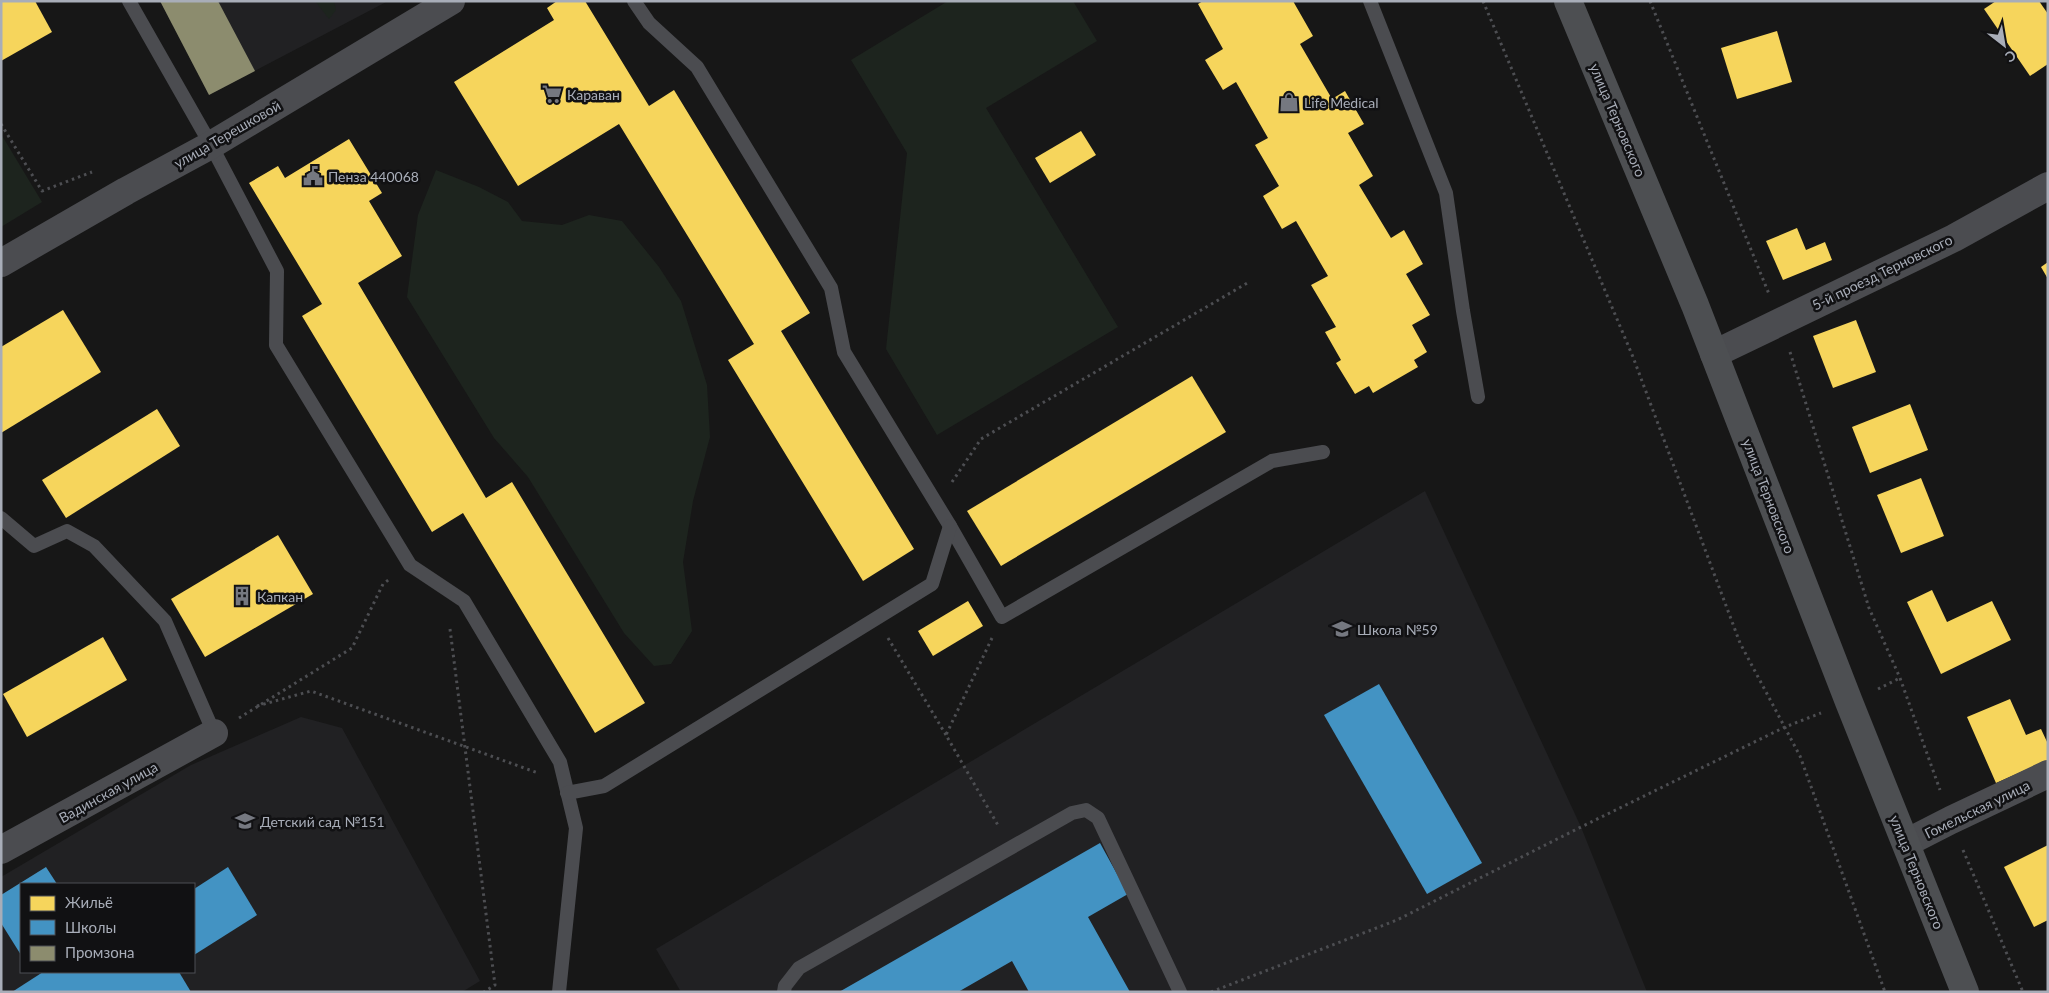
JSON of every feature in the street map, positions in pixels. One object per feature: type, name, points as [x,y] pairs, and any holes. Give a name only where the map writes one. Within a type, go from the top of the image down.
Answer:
[{"type":"main road","name":"улица Терновского","points":[[1568,1],[1695,305],[1845,693],[1965,992]]},
{"type":"street","name":"улица Терешковой","points":[[1,263],[210,145],[451,1]]},
{"type":"street","name":"5-й проезд Терновского","points":[[1714,354],[1954,238],[2048,186]]},
{"type":"street","name":"Вадинская улица","points":[[1,850],[214,733]]},
{"type":"street","name":"Гомельская улица","points":[[1906,843],[2048,774]]},
{"type":"lane","points":[[129,1],[210,145],[277,271],[276,345],[410,565],[464,601],[560,762],[576,828],[559,992]]},
{"type":"lane","points":[[634,1],[649,23],[697,67],[831,288],[844,352],[950,526],[1002,617],[1272,461],[1323,452]]},
{"type":"lane","points":[[1370,1],[1446,193],[1463,312],[1478,397]]},
{"type":"lane","points":[[1,518],[34,546],[67,531],[94,546],[165,621],[214,733]]},
{"type":"lane","points":[[566,788],[604,786],[932,584],[950,526]]},
{"type":"lane","points":[[784,992],[785,986],[799,968],[1072,813],[1086,810],[1098,818],[1180,992]]},
{"type":"path","points":[[1483,1],[1632,357],[1740,643],[1800,756],[1885,992]]},
{"type":"path","points":[[1650,1],[1780,321],[1869,608],[1900,678],[1951,820],[2023,992]]},
{"type":"path","points":[[1,124],[42,191],[108,166],[126,191]]},
{"type":"path","points":[[937,505],[981,439],[1249,282]]},
{"type":"path","points":[[214,733],[352,648],[383,584],[410,565]]},
{"type":"path","points":[[445,589],[495,985],[484,992]]},
{"type":"path","points":[[946,735],[1002,617]]},
{"type":"path","points":[[876,619],[1011,848]]},
{"type":"path","points":[[257,706],[311,691],[465,747],[566,788]]},
{"type":"path","points":[[1210,992],[1397,920],[1785,727]]},
{"type":"shaded area","points":[[160,1],[388,1],[209,95]]},
{"type":"shaded area","points":[[315,1],[334,1],[336,10],[329,19]]},
{"type":"shaded area","points":[[948,1],[1073,1],[1097,41],[986,108],[1118,327],[937,435],[886,349],[907,153],[851,60]]},
{"type":"shaded area","points":[[1,134],[42,202],[1,227]]},
{"type":"shaded area","points":[[436,170],[479,187],[508,202],[522,221],[562,225],[589,215],[622,221],[659,267],[681,301],[707,385],[710,437],[693,501],[683,562],[692,631],[671,664],[654,666],[624,633],[528,477],[494,438],[407,297],[418,215]]},
{"type":"shaded area","name":"Школа №59","points":[[1425,491],[1581,827],[1647,992],[681,992],[656,949]]},
{"type":"shaded area","name":"Детский сад №151","points":[[301,717],[342,728],[480,981],[462,992],[1,992],[1,877],[191,765]]},
{"type":"building: Жильё","points":[[1,1],[35,1],[52,32],[1,61]]},
{"type":"building: Жильё","points":[[557,1],[585,1],[649,106],[674,90],[810,313],[781,331],[914,549],[863,581],[728,360],[754,344],[619,124],[518,186],[454,82],[554,20],[547,8]]},
{"type":"building: Жильё","points":[[1203,1],[1293,1],[1313,36],[1300,44],[1332,99],[1345,91],[1364,124],[1348,133],[1373,176],[1359,185],[1391,238],[1404,230],[1423,264],[1406,274],[1430,315],[1412,325],[1427,352],[1414,360],[1418,367],[1373,393],[1369,386],[1355,394],[1336,363],[1341,360],[1325,332],[1336,327],[1311,285],[1328,276],[1296,221],[1282,229],[1263,196],[1279,186],[1255,145],[1268,138],[1236,82],[1223,90],[1205,60],[1223,49],[1198,4]]},
{"type":"building: Жильё","points":[[1996,1],[2039,1],[2048,14],[2048,64],[2030,76],[1984,9]]},
{"type":"building: Жильё","points":[[1777,31],[1792,82],[1737,99],[1721,48]]},
{"type":"building: Жильё","points":[[1081,131],[1096,155],[1050,183],[1035,158]]},
{"type":"building: Жильё","points":[[349,139],[382,193],[369,201],[402,256],[358,283],[486,498],[512,482],[645,703],[595,733],[463,513],[432,532],[302,316],[322,304],[249,183],[278,166],[285,178]]},
{"type":"building: Жильё","points":[[1797,228],[1806,250],[1825,242],[1832,260],[1783,280],[1766,241]]},
{"type":"building: Жильё","points":[[2048,262],[2048,279],[2041,267]]},
{"type":"building: Жильё","points":[[63,310],[101,372],[1,433],[1,347]]},
{"type":"building: Жильё","points":[[1856,320],[1876,372],[1833,388],[1813,336]]},
{"type":"building: Жильё","points":[[1192,376],[1226,432],[1001,566],[967,511]]},
{"type":"building: Жильё","points":[[1910,404],[1928,450],[1870,473],[1852,427]]},
{"type":"building: Жильё","points":[[157,409],[180,446],[66,518],[42,480]]},
{"type":"building: Жильё","points":[[1921,478],[1944,536],[1901,553],[1877,495]]},
{"type":"building: Жильё","name":"Капкан","points":[[278,535],[313,594],[205,657],[171,599]]},
{"type":"building: Жильё","points":[[1932,590],[1947,622],[1992,601],[2011,640],[1941,674],[1907,602]]},
{"type":"building: Жильё","points":[[968,601],[983,626],[933,656],[918,631]]},
{"type":"building: Жильё","points":[[103,637],[127,680],[27,737],[3,694]]},
{"type":"building: Жильё","points":[[2010,699],[2026,735],[2041,729],[2048,744],[2048,760],[1996,783],[1967,717]]},
{"type":"building: Жильё","points":[[2048,845],[2048,920],[2034,927],[2004,867]]},
{"type":"building: Школы","points":[[1379,684],[1482,863],[1427,894],[1324,715]]},
{"type":"building: Школы","points":[[1100,843],[1128,894],[1088,917],[1130,992],[1029,992],[1012,961],[958,992],[839,992]]},
{"type":"building: Школы","points":[[46,867],[56,883],[20,883]]},
{"type":"building: Школы","points":[[228,867],[257,915],[195,954],[195,888]]},
{"type":"building: Школы","points":[[20,883],[20,953],[1,923],[1,895]]},
{"type":"building: Школы","points":[[41,973],[180,973],[191,992],[12,992]]},
{"type":"building: Промзона","points":[[160,1],[218,1],[255,71],[209,95]]},
{"type":"place","name":"Караван","points":[[552,94]]},
{"type":"place","name":"Life Medical","points":[[1289,102]]},
{"type":"place","name":"Пенза 440068","points":[[313,176]]},
{"type":"place","name":"Капкан","points":[[242,596]]},
{"type":"place","name":"Школа №59","points":[[1342,629]]},
{"type":"place","name":"Детский сад №151","points":[[245,821]]}]
